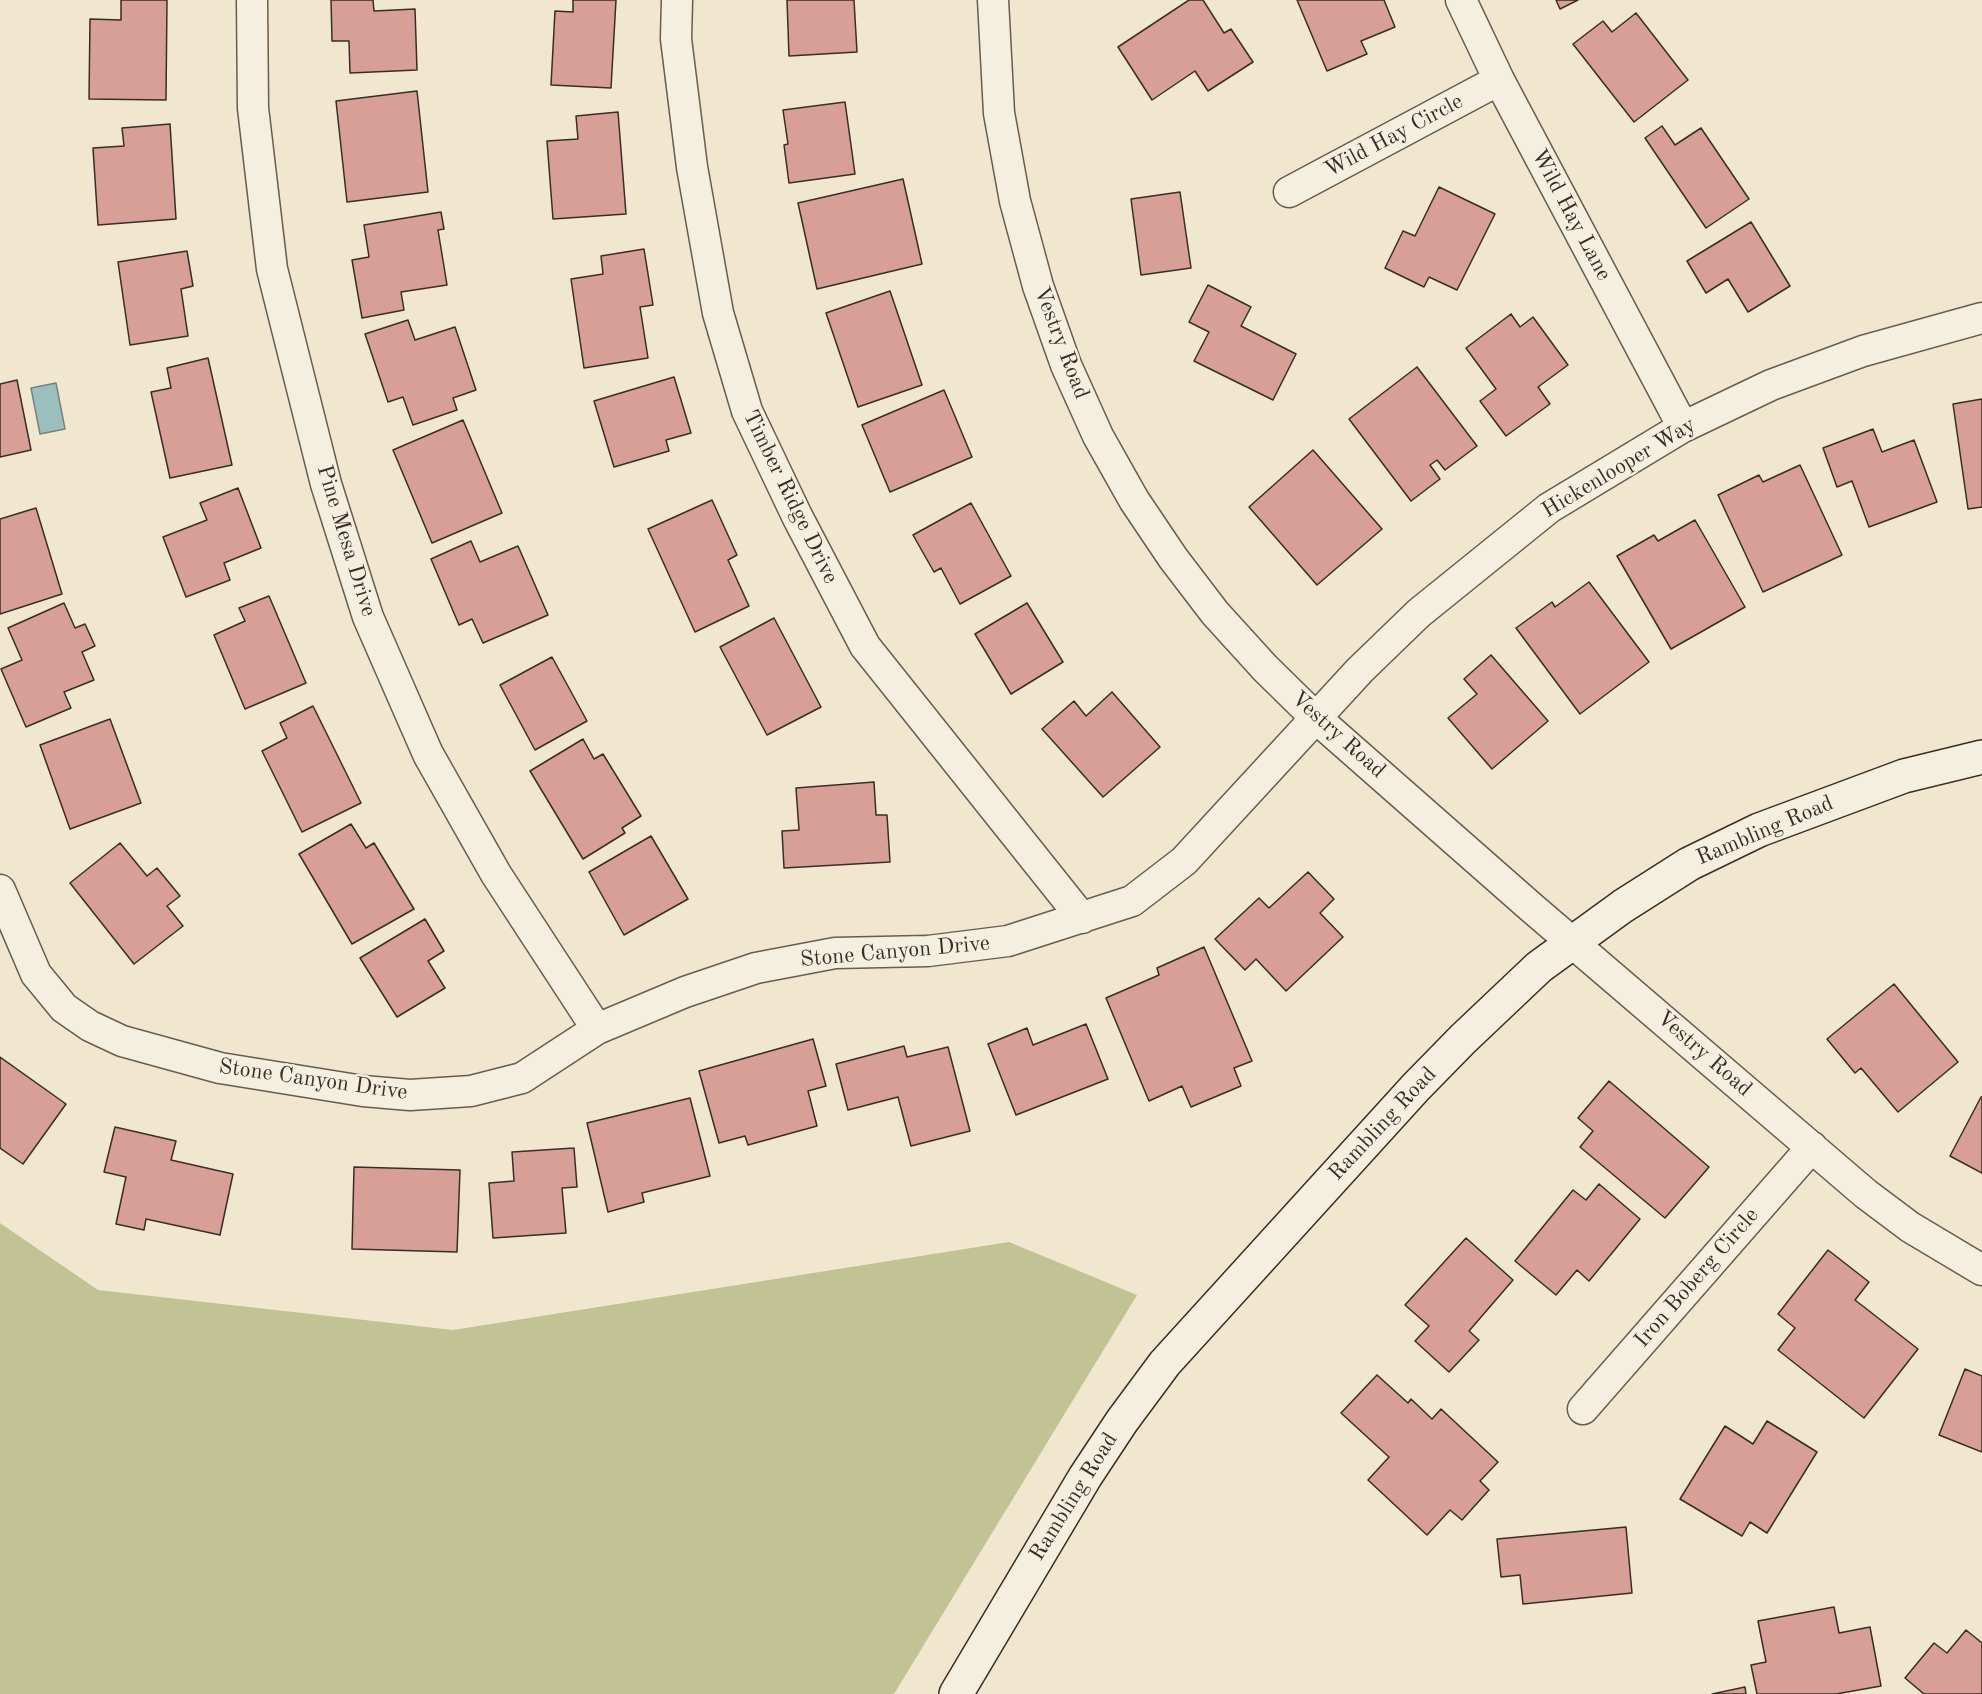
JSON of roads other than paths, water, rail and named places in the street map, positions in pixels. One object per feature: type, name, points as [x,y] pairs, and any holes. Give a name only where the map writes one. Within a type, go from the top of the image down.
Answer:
[{"type":"street","name":"Pine Mesa Drive","points":[[252,0],[253,108],[272,269],[326,484],[368,617],[428,754],[496,874],[597,1029]]},
{"type":"street","name":"Timber Ridge Drive","points":[[676,0],[676,39],[692,167],[718,313],[747,411],[797,516],[865,646],[1082,918]]},
{"type":"street","name":"Vestry Road","points":[[993,0],[999,113],[1015,201],[1038,285],[1066,365],[1084,406],[1134,500],[1173,558],[1215,613],[1265,668],[1317,718],[1812,1147],[1910,1227],[1982,1270]]},
{"type":"street","name":"Wild Hay Lane","points":[[1461,0],[1499,80],[1683,427]]},
{"type":"street","name":"Wild Hay Circle","points":[[1289,192],[1499,80]]},
{"type":"street","name":"Hickenlooper Way","points":[[1317,718],[1359,670],[1419,613],[1483,559],[1549,508],[1683,427],[1771,385],[1863,351],[1982,318]]},
{"type":"street","name":"Stone Canyon Drive","points":[[0,890],[36,974],[64,1008],[90,1026],[122,1041],[220,1068],[363,1092],[410,1095],[471,1091],[522,1078],[597,1029],[685,992],[756,968],[835,953],[928,951],[1008,941],[1132,901],[1184,861],[1317,718]]},
{"type":"street","name":"Rambling Road","points":[[956,1694],[1085,1477],[1122,1421],[1166,1363],[1424,1078],[1539,967],[1623,906],[1689,864],[1759,830],[1904,776],[1982,757]]},
{"type":"street","name":"Iron Boberg Circle","points":[[1583,1409],[1812,1147]]},
{"type":"water","points":[[56,383],[65,429],[40,434],[31,388]]}]
